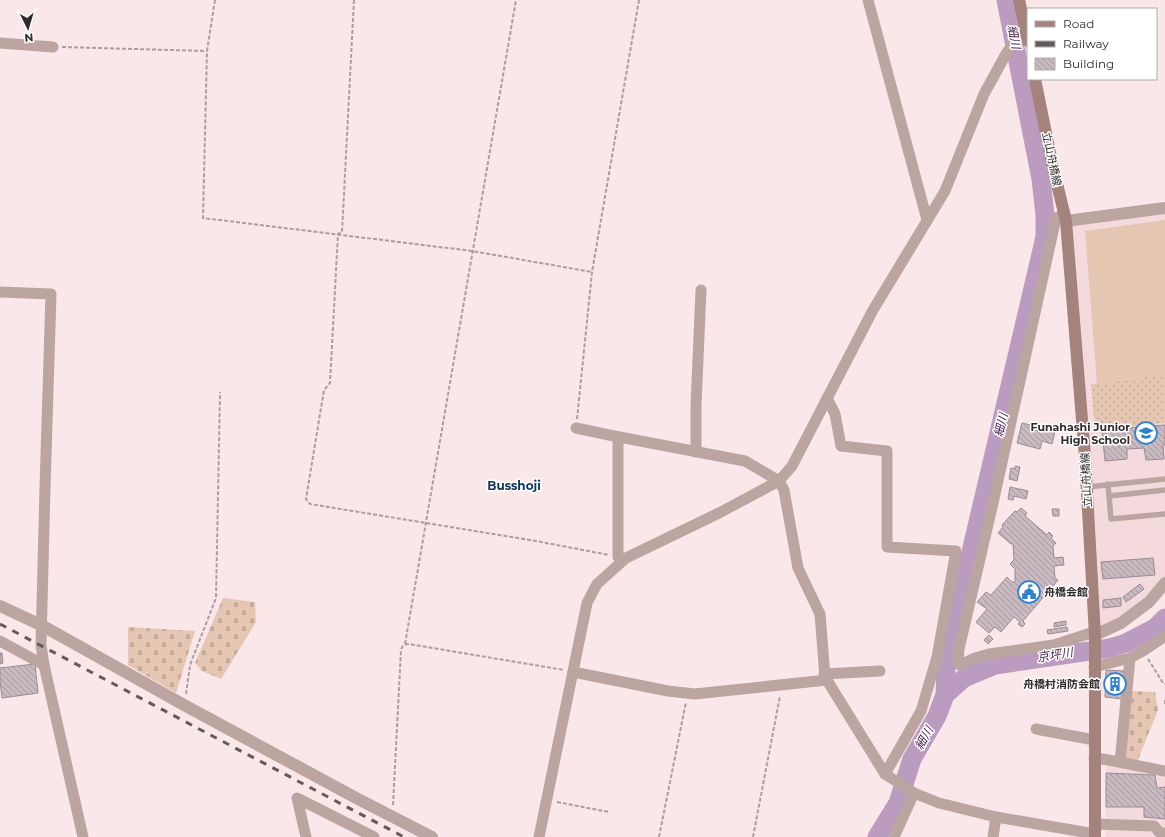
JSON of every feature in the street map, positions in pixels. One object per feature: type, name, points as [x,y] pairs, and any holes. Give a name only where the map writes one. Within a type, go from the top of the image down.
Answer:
[{"type":"main road","points":[[1019,0],[1027,36]]},
{"type":"main road","name":"立山舟橋線","points":[[1035,80],[1052,163],[1066,217],[1086,486],[1094,633],[1095,832]]},
{"type":"street","points":[[868,0],[927,220]]},
{"type":"street","points":[[540,837],[587,604],[597,584],[626,558],[719,513],[779,481],[792,466],[873,310],[945,191],[984,94],[1006,54],[1025,26]]},
{"type":"street","points":[[0,43],[53,46]]},
{"type":"street","points":[[1165,208],[1056,218],[959,649],[958,661],[960,665],[975,658],[989,654],[1054,645],[1121,623],[1149,602],[1165,583]]},
{"type":"street","points":[[696,452],[700,290]]},
{"type":"street","points":[[0,292],[51,294],[43,626],[41,645],[44,665],[83,837]]},
{"type":"street","points":[[827,398],[835,414],[841,446],[888,451],[887,547],[956,551],[937,657],[921,711],[885,774]]},
{"type":"street","points":[[576,428],[745,461],[779,481],[784,490],[798,568],[820,614],[826,677],[885,774],[914,793],[939,803],[996,817],[1095,832],[1154,826],[1160,833],[1165,833]]},
{"type":"street","points":[[618,437],[618,557]]},
{"type":"street","points":[[0,606],[43,626],[184,705],[432,837]]},
{"type":"street","points":[[1094,667],[1130,658],[1165,636]]},
{"type":"street","points":[[0,641],[44,665]]},
{"type":"street","points":[[1120,762],[1130,658]]},
{"type":"street","points":[[573,672],[668,691],[695,694],[782,685],[826,677],[880,671]]},
{"type":"street","points":[[1036,729],[1095,735]]},
{"type":"street","points":[[1094,759],[1103,759],[1165,771]]},
{"type":"street","points":[[894,837],[914,793]]},
{"type":"street","points":[[306,837],[297,798],[374,837]]},
{"type":"street","points":[[993,837],[996,817]]},
{"type":"lane","points":[[1086,486],[1165,479]]},
{"type":"lane","points":[[1108,484],[1111,519],[1165,514]]},
{"type":"lane","points":[[1109,496],[1165,490]]},
{"type":"path","points":[[215,0],[207,51],[203,218],[472,251],[592,272]]},
{"type":"path","points":[[354,0],[342,232],[338,234],[330,383],[324,390],[306,499],[310,504],[536,541],[618,557]]},
{"type":"path","points":[[392,817],[401,650],[402,646],[405,644],[516,0]]},
{"type":"path","points":[[576,428],[592,272],[639,0]]},
{"type":"path","points":[[53,46],[207,51]]},
{"type":"path","points":[[184,705],[190,665],[216,598],[220,392]]},
{"type":"path","points":[[405,644],[573,672]]},
{"type":"path","points":[[1143,651],[1165,684]]},
{"type":"path","points":[[753,837],[782,685]]},
{"type":"path","points":[[659,837],[687,693]]},
{"type":"path","points":[[547,800],[609,812]]},
{"type":"shaded area","points":[[1165,208],[1165,583],[1095,635],[1066,221]]},
{"type":"shaded area","points":[[1106,765],[1165,774],[1165,837],[1106,837]]},
{"type":"green space","points":[[1165,220],[1165,375],[1097,383],[1085,231]]},
{"type":"green space","points":[[1165,375],[1165,423],[1095,430],[1091,384]]},
{"type":"green space","points":[[223,598],[255,602],[256,622],[221,679],[202,671],[195,663]]},
{"type":"green space","points":[[128,627],[195,631],[176,693],[128,665]]},
{"type":"green space","points":[[1131,691],[1155,692],[1158,710],[1137,762],[1124,760]]},
{"type":"building","points":[[1022,423],[1055,431],[1052,444],[1042,441],[1040,449],[1017,443]]},
{"type":"building","points":[[1165,425],[1165,445],[1163,445],[1164,459],[1146,460],[1144,448],[1127,449],[1127,459],[1105,461],[1102,430]]},
{"type":"building","points":[[1015,466],[1020,467],[1017,481],[1009,479],[1011,468],[1015,469]]},
{"type":"building","points":[[1010,487],[1028,491],[1026,499],[1014,496],[1013,500],[1008,499]]},
{"type":"building","points":[[1021,508],[1027,513],[1025,516],[1047,535],[1049,532],[1053,536],[1051,538],[1056,543],[1053,546],[1054,558],[1063,557],[1064,565],[1054,566],[1055,578],[1058,580],[1050,590],[1050,595],[1046,594],[1023,621],[1025,624],[1022,627],[1018,624],[1020,622],[1014,617],[1001,632],[995,627],[989,633],[976,622],[987,609],[977,602],[986,592],[991,595],[1007,577],[1012,582],[1015,582],[1015,569],[1010,564],[1014,560],[1013,544],[998,533],[1003,527],[1002,525],[1015,511],[1017,512]]},
{"type":"building","points":[[1052,509],[1059,509],[1059,516],[1053,516]]},
{"type":"building","points":[[1153,558],[1155,575],[1103,579],[1101,562]]},
{"type":"building","points":[[1140,584],[1144,589],[1126,602],[1123,597]]},
{"type":"building","points":[[1121,598],[1121,606],[1103,608],[1103,600]]},
{"type":"building","points":[[1066,621],[1066,625],[1054,627],[1054,623]]},
{"type":"building","points":[[1067,627],[1068,631],[1048,634],[1047,630]]},
{"type":"building","points":[[989,635],[993,639],[988,644],[984,640]]},
{"type":"building","points":[[0,653],[2,653],[3,663],[0,664]]},
{"type":"building","points":[[35,664],[38,693],[2,698],[0,668]]},
{"type":"building","name":"舟橋村消防会館","points":[[1106,670],[1125,671],[1122,699],[1105,697]]},
{"type":"building","points":[[1106,773],[1155,775],[1157,788],[1165,787],[1165,819],[1144,817],[1144,807],[1106,807]]},
{"type":"waterway","name":"細川","points":[[877,837],[898,803],[912,759],[937,716],[945,695],[946,669],[959,603],[1045,237],[1045,215],[1041,179],[1006,0]]},
{"type":"waterway","name":"京坪川","points":[[945,695],[964,678],[995,665],[1110,648],[1126,643],[1155,628],[1165,618]]},
{"type":"railway","points":[[0,624],[404,837]]},
{"type":"place","name":"Funahashi Junior High School","points":[[1146,433]]},
{"type":"place","name":"舟橋会館","points":[[1029,592]]},
{"type":"place","name":"舟橋村消防会館","points":[[1115,684]]},
{"type":"district","name":"Busshoji","points":[[514,486]]}]
